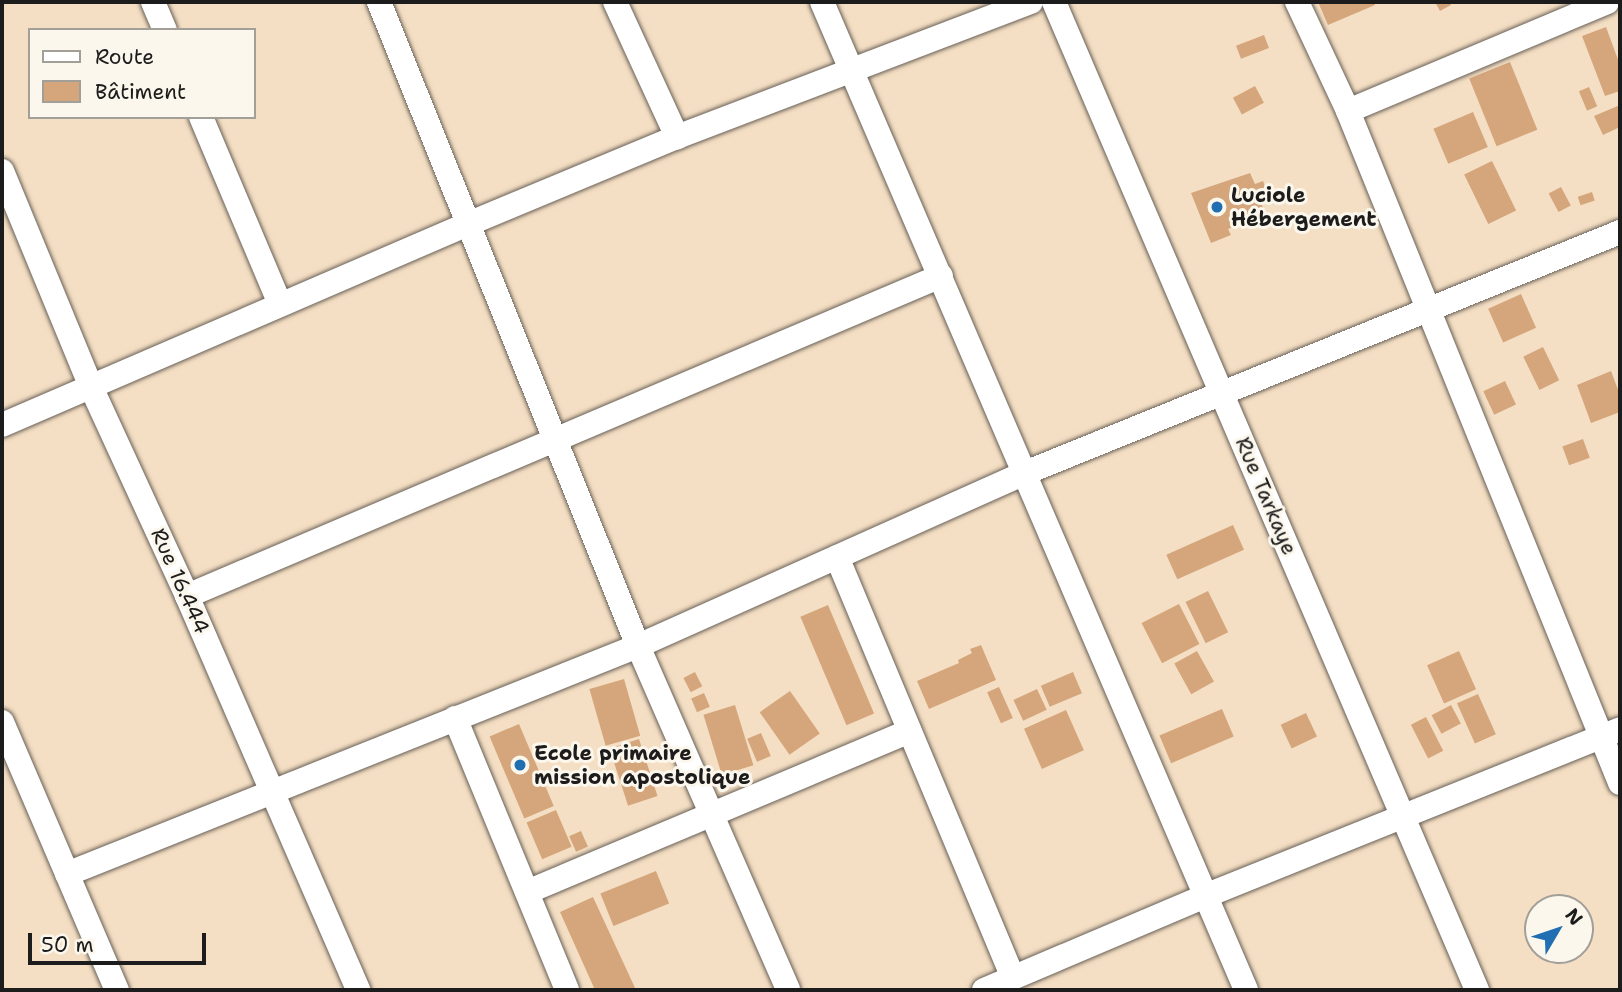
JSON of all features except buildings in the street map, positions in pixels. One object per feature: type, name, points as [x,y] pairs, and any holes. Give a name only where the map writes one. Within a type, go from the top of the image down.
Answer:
[{"type":"street","points":[[153,2],[164,28]]},
{"type":"street","points":[[379,2],[638,646],[788,990]]},
{"type":"street","points":[[615,2],[677,137]]},
{"type":"street","points":[[822,2],[1246,990]]},
{"type":"street","points":[[2,425],[468,223],[677,137],[1031,2]]},
{"type":"street","name":"Rue Tarkaye","points":[[1054,2],[1477,990]]},
{"type":"street","points":[[1297,2],[1348,111],[1426,310],[1610,733],[1620,782]]},
{"type":"street","points":[[1348,111],[1607,2]]},
{"type":"street","points":[[202,119],[280,304]]},
{"type":"street","name":"Rue 16.444","points":[[2,170],[91,387],[273,790],[358,990]]},
{"type":"street","points":[[67,874],[638,646],[1025,474],[1620,232]]},
{"type":"street","points":[[187,596],[941,276]]},
{"type":"street","points":[[837,557],[1013,977]]},
{"type":"street","points":[[455,718],[567,990]]},
{"type":"street","points":[[2,722],[117,990]]},
{"type":"street","points":[[527,892],[910,731]]},
{"type":"street","points":[[984,990],[1205,896],[1610,733]]},
{"type":"place","name":"Luciole Hébergement","points":[[1217,207]]},
{"type":"place","name":"Ecole primaire mission apostolique","points":[[520,765]]}]
